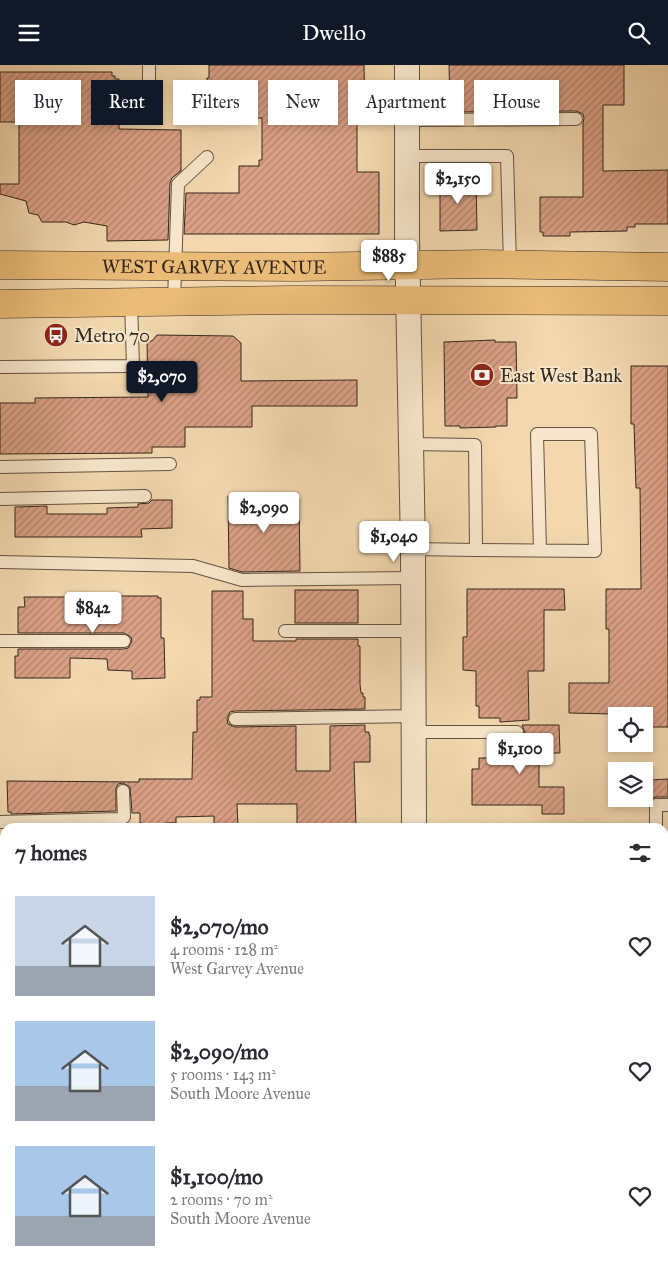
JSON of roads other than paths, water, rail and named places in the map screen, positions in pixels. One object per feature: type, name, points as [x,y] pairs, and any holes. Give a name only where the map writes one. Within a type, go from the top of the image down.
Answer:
[{"type":"main road","name":"WEST GARVEY AVENUE","points":[[0,265],[175,267],[484,264],[668,267]]},
{"type":"main road","points":[[602,267],[602,301]]},
{"type":"main road","name":"WEST GARVEY AVENUE","points":[[0,304],[409,299],[668,301]]},
{"type":"street","points":[[407,65],[407,80]]},
{"type":"street","points":[[406,125],[414,631],[414,823]]},
{"type":"lane","points":[[148,65],[149,80]]},
{"type":"lane","points":[[464,120],[576,119]]},
{"type":"lane","points":[[406,156],[506,156],[510,265]]},
{"type":"lane","points":[[174,301],[178,185],[207,157]]},
{"type":"lane","points":[[0,367],[133,367],[131,301]]},
{"type":"lane","points":[[413,549],[540,551],[595,551],[591,434],[537,434],[540,551]]},
{"type":"lane","points":[[411,444],[476,445],[476,550]]},
{"type":"lane","points":[[0,467],[170,464]]},
{"type":"lane","points":[[0,499],[146,496]]},
{"type":"lane","points":[[0,562],[193,566],[242,580],[413,578]]},
{"type":"lane","points":[[285,631],[414,631]]},
{"type":"lane","points":[[0,641],[124,641]]},
{"type":"lane","points":[[235,719],[414,724],[517,732]]},
{"type":"lane","points":[[0,822],[120,819],[124,817],[123,791]]},
{"type":"lane","points":[[656,823],[656,805],[668,805]]},
{"type":"place","name":"Metro 70","points":[[56,335]]},
{"type":"place","name":"East West Bank","points":[[482,375]]}]
